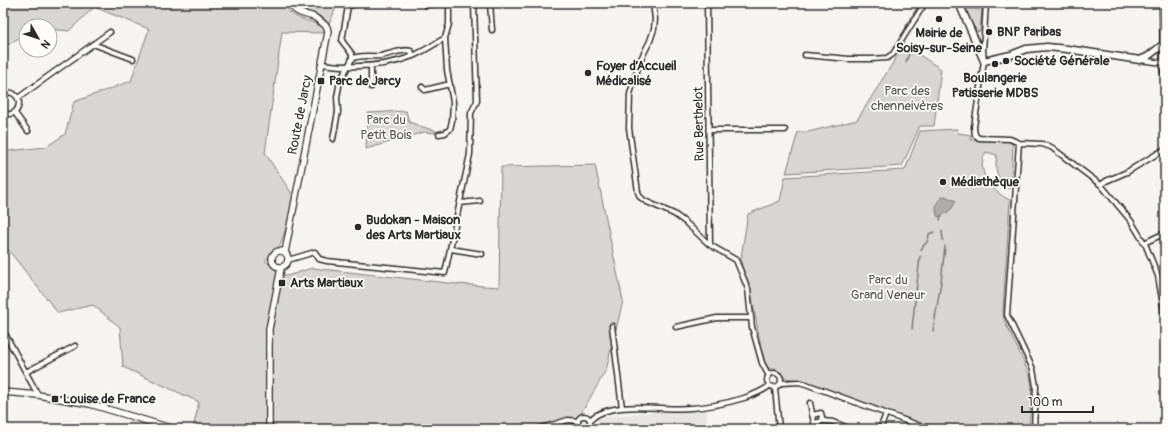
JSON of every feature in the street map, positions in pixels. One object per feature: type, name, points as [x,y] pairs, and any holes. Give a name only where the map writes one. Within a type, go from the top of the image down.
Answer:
[{"type":"main road","points":[[959,3],[984,61],[1011,55],[1026,49],[1047,47],[1140,60],[1146,58],[1164,44]]},
{"type":"street","name":"Route de Jarcy","points":[[285,252],[327,35],[327,27],[319,20],[298,12],[291,6],[291,3]]},
{"type":"street","points":[[333,139],[338,112],[337,97],[340,81],[352,59],[352,54],[342,41],[348,6],[360,3]]},
{"type":"street","points":[[426,6],[443,3]]},
{"type":"street","points":[[439,134],[445,133],[450,129],[453,102],[445,38],[449,24],[449,3]]},
{"type":"street","points":[[288,260],[315,252],[320,259],[327,261],[445,273],[470,154],[471,113],[477,101],[474,3]]},
{"type":"street","points":[[490,3],[492,30]]},
{"type":"street","points":[[653,3],[655,19],[654,29],[640,61],[630,94],[629,128],[638,192],[640,197],[645,201],[679,217],[710,245],[736,260],[748,289],[750,318],[762,363],[769,376]]},
{"type":"street","name":"Rue Berthelot","points":[[707,3],[710,245]]},
{"type":"street","points":[[806,55],[848,59],[887,58],[893,54],[925,3]]},
{"type":"street","points":[[986,3],[984,61],[974,126],[975,135],[978,138],[1010,139],[1019,143],[1042,144],[1051,147],[1101,185],[1124,211],[1144,243],[1158,276],[1165,317]]},
{"type":"street","points":[[1162,3],[1164,44],[1163,72],[1165,76]]},
{"type":"street","points":[[18,98],[110,32]]},
{"type":"street","points":[[974,38],[977,40],[981,39],[984,35]]},
{"type":"street","points":[[321,64],[348,67],[371,66],[395,62],[413,55],[445,38]]},
{"type":"street","points":[[93,44],[134,59]]},
{"type":"street","points":[[352,59],[356,57],[393,54],[407,49],[411,51],[413,55]]},
{"type":"street","points":[[1140,60],[1163,64]]},
{"type":"street","points":[[371,66],[371,87]]},
{"type":"street","points":[[422,87],[425,90],[450,84]]},
{"type":"street","points":[[3,94],[10,92],[18,98],[19,106],[14,113],[8,115],[3,113]]},
{"type":"street","points":[[14,113],[28,131]]},
{"type":"street","points":[[709,130],[785,130]]},
{"type":"street","points":[[1019,143],[1007,315],[1033,369],[1036,386],[1034,429]]},
{"type":"street","points":[[1101,185],[1106,181],[1127,172],[1165,149]]},
{"type":"street","points":[[460,203],[480,201]]},
{"type":"street","points":[[1144,243],[1165,233]]},
{"type":"street","points":[[451,249],[482,254]]},
{"type":"street","points":[[269,429],[269,329],[281,268],[286,265],[288,260],[285,252],[277,252],[273,256],[272,262],[274,265],[281,268]]},
{"type":"street","points":[[676,326],[717,318],[750,318]]},
{"type":"street","points":[[612,326],[622,408]]},
{"type":"street","points":[[3,330],[38,395]]},
{"type":"street","points":[[26,372],[75,346]]},
{"type":"street","points":[[769,386],[767,381],[769,376],[773,373],[779,375],[781,383]]},
{"type":"street","points":[[775,388],[781,383],[798,382],[806,384],[886,414],[933,429]]},
{"type":"street","points":[[578,421],[579,426],[585,428],[590,425],[590,420],[598,413],[622,408],[644,406],[672,409],[690,408],[730,402],[761,391],[769,386]]},
{"type":"street","points":[[769,386],[775,388]]},
{"type":"street","points":[[775,388],[779,429]]},
{"type":"street","points":[[3,392],[38,395],[90,404],[174,429]]},
{"type":"street","points":[[810,403],[815,429]]},
{"type":"street","points":[[812,415],[821,413],[823,421]]},
{"type":"street","points":[[880,429],[886,414]]},
{"type":"street","points":[[578,421],[584,416],[590,420]]},
{"type":"street","points":[[538,429],[568,420],[578,421]]},
{"type":"street","points":[[814,423],[823,421],[834,422],[849,429]]},
{"type":"shaded area","points":[[945,196],[956,201],[949,211],[938,217],[936,208],[938,202]]},
{"type":"shaded area","points":[[706,409],[707,429],[589,429],[596,426],[598,418],[643,413]]},
{"type":"green space","points":[[5,3],[285,3],[287,9],[291,13],[324,28],[325,33],[282,32],[265,153],[296,200],[280,245],[265,261],[287,276],[312,268],[457,284],[499,287],[501,167],[595,165],[623,301],[606,370],[574,426],[574,429],[193,429],[199,402],[123,367],[120,327],[93,305],[58,313],[3,243],[3,153],[8,151],[46,147],[65,134],[74,102],[131,81],[149,29],[94,7],[69,31],[58,30],[58,18],[18,18],[18,38],[3,48],[3,11]]},
{"type":"green space","points":[[294,3],[338,3],[329,24],[321,17],[301,10]]},
{"type":"green space","points":[[966,10],[982,10],[980,31],[977,32],[972,25]]},
{"type":"green space","name":"Parc des chenneivères","points":[[904,45],[941,69],[934,126],[920,126],[902,166],[786,173],[798,132],[808,132],[857,120]]},
{"type":"green space","name":"Parc du Petit Bois","points":[[406,111],[409,122],[435,130],[435,133],[424,132],[366,149],[368,113]]},
{"type":"green space","name":"Parc du Grand Veneur","points":[[957,129],[958,133],[971,135],[971,140],[1008,141],[1013,145],[1011,186],[1008,189],[997,174],[997,155],[986,152],[982,166],[987,180],[997,192],[1010,200],[1003,310],[1004,320],[1030,375],[1032,387],[1029,429],[944,429],[926,425],[801,380],[785,378],[775,369],[770,369],[766,366],[762,352],[750,287],[742,267],[741,257],[748,214],[780,201],[785,177],[905,170],[920,131]]},
{"type":"waterway","points":[[906,26],[920,3]]},
{"type":"waterway","points":[[901,48],[909,53],[906,62]]},
{"type":"waterway","points":[[940,220],[941,216]]},
{"type":"waterway","points":[[942,231],[943,240]]},
{"type":"waterway","points":[[921,250],[928,241],[929,234],[934,232]]},
{"type":"waterway","points":[[933,331],[945,246]]},
{"type":"waterway","points":[[912,329],[920,256]]},
{"type":"place","name":"Mairie de Soisy-sur-Seine","points":[[939,19]]},
{"type":"place","name":"BNP Paribas","points":[[989,32]]},
{"type":"place","name":"Société Générale","points":[[1006,61]]},
{"type":"place","name":"Boulangerie Patisserie MDBS","points":[[995,64]]},
{"type":"place","name":"Foyer d’Accueil Médicalisé","points":[[588,73]]},
{"type":"place","name":"Parc de Jarcy","points":[[321,81]]},
{"type":"place","name":"Médiathèque","points":[[943,182]]},
{"type":"place","name":"Budokan - Maison des Arts Martiaux","points":[[358,227]]},
{"type":"place","name":"Arts Martiaux","points":[[282,283]]},
{"type":"place","name":"Louise de France","points":[[55,399]]}]
